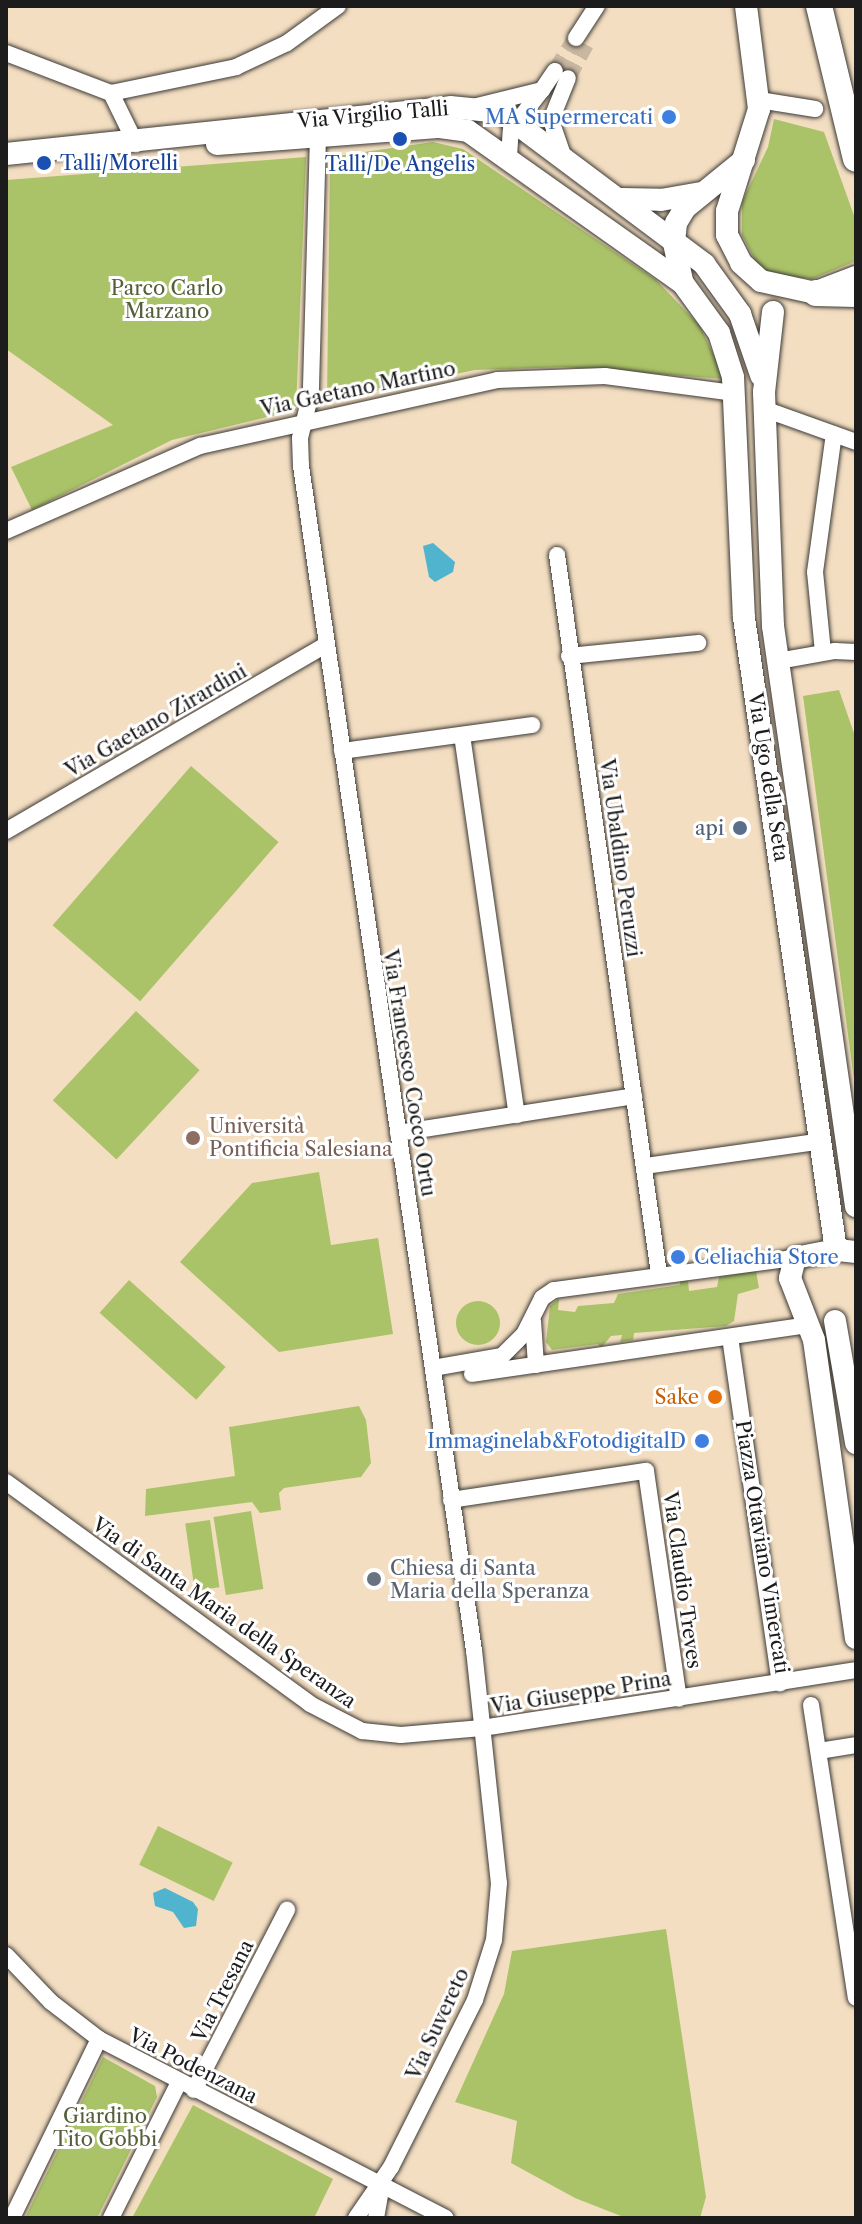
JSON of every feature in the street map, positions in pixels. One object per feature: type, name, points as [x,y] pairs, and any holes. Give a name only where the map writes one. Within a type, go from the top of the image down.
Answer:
[{"type":"main road","points":[[819,6],[856,159]]},
{"type":"main road","points":[[816,293],[856,294]]},
{"type":"street","points":[[6,53],[111,93],[236,67],[287,43],[338,6]]},
{"type":"street","points":[[746,6],[759,100],[726,217],[735,255],[770,285],[816,293]]},
{"type":"street","points":[[581,41],[594,14]]},
{"type":"street","points":[[509,156],[506,142],[517,121],[542,90],[561,74],[551,120],[566,159]]},
{"type":"street","points":[[475,106],[542,90]]},
{"type":"street","points":[[111,93],[136,144]]},
{"type":"street","points":[[759,100],[815,109]]},
{"type":"street","name":"Via Virgilio Talli","points":[[6,154],[136,144],[213,130],[475,106],[517,121],[673,237],[715,276],[743,320],[764,400]]},
{"type":"street","name":"Via Virgilio Talli","points":[[136,144],[200,146],[449,127],[473,133],[682,282]]},
{"type":"street","name":"Via Francesco Cocco Ortu","points":[[318,136],[311,393],[304,423],[301,466],[482,1728]]},
{"type":"street","points":[[682,282],[673,237],[682,211],[744,160]]},
{"type":"street","points":[[621,199],[671,199],[711,187]]},
{"type":"street","points":[[702,309],[743,320],[773,312],[856,277]]},
{"type":"street","name":"Via Ugo della Seta","points":[[682,282],[725,344],[735,393],[744,618],[822,1141],[846,1251]]},
{"type":"street","points":[[773,312],[764,400],[856,442]]},
{"type":"street","name":"Via Gaetano Martino","points":[[6,531],[186,451],[519,377],[605,376],[735,393]]},
{"type":"street","name":"Via Ugo della Seta","points":[[764,400],[765,524],[778,661],[856,1206]]},
{"type":"street","points":[[823,652],[815,572],[834,434]]},
{"type":"street","name":"Via Ubaldino Peruzzi","points":[[557,555],[659,1274]]},
{"type":"street","points":[[569,656],[698,643]]},
{"type":"street","name":"Via Gaetano Zirardini","points":[[6,831],[326,645]]},
{"type":"street","points":[[778,661],[823,652],[856,652]]},
{"type":"street","points":[[342,751],[532,725]]},
{"type":"street","points":[[462,735],[517,1115]]},
{"type":"street","points":[[398,1133],[634,1096]]},
{"type":"street","points":[[645,1166],[822,1141]]},
{"type":"street","points":[[433,1374],[502,1356],[533,1319],[550,1292],[659,1274],[846,1251]]},
{"type":"street","points":[[795,1258],[791,1285],[814,1340],[856,1638]]},
{"type":"street","points":[[533,1319],[536,1365]]},
{"type":"street","points":[[433,1374],[536,1365],[845,1319],[856,1443]]},
{"type":"street","name":"Piazza Ottaviano Vimercati","points":[[730,1337],[780,1683],[856,1670]]},
{"type":"street","name":"Via Claudio Treves","points":[[451,1500],[646,1471],[679,1699]]},
{"type":"street","name":"Via di Santa Maria della Speranza","points":[[6,1482],[344,1724],[383,1734],[482,1728]]},
{"type":"street","name":"Via Giuseppe Prina","points":[[482,1728],[780,1683]]},
{"type":"street","points":[[811,1705],[854,1969],[856,1998]]},
{"type":"street","name":"Via Suvereto","points":[[356,2218],[382,2184],[475,2000],[494,1940],[498,1867],[482,1728]]},
{"type":"street","points":[[819,1751],[856,1745]]},
{"type":"street","name":"Via Tresana","points":[[111,2218],[287,1910]]},
{"type":"street","name":"Via Podenzana","points":[[6,1955],[62,2012],[99,2039],[446,2218]]},
{"type":"street","points":[[12,2218],[99,2039]]},
{"type":"street","name":"Via Suvereto","points":[[376,2218],[382,2184]]},
{"type":"green space","points":[[774,119],[824,132],[856,221],[856,261],[812,279],[773,275],[757,264],[742,235],[742,202],[768,147]]},
{"type":"green space","points":[[433,142],[463,149],[656,280],[700,326],[725,379],[563,367],[475,370],[327,401],[330,157]]},
{"type":"green space","name":"Parco Carlo Marzano","points":[[306,157],[296,410],[172,440],[32,510],[11,467],[113,425],[6,349],[6,180]]},
{"type":"green space","points":[[839,690],[856,739],[856,1095],[803,696]]},
{"type":"green space","points":[[191,766],[279,842],[140,1001],[53,925]]},
{"type":"green space","points":[[136,1011],[200,1070],[116,1160],[53,1100]]},
{"type":"green space","points":[[319,1172],[331,1245],[378,1238],[393,1334],[279,1352],[180,1262],[252,1183]]},
{"type":"green space","points":[[756,1271],[759,1288],[738,1294],[734,1321],[726,1326],[634,1333],[633,1340],[620,1342],[622,1335],[611,1336],[601,1348],[598,1344],[552,1350],[546,1342],[550,1306],[559,1299],[558,1310],[575,1312],[578,1306],[614,1303],[618,1294],[680,1285],[680,1280],[688,1280],[689,1291],[717,1287],[719,1277]]},
{"type":"green space","points":[[129,1280],[226,1367],[196,1400],[100,1313]]},
{"type":"green space","points":[[478,1301],[493,1308],[500,1323],[493,1338],[478,1345],[463,1338],[456,1323],[463,1308]]},
{"type":"green space","points":[[359,1406],[366,1420],[371,1463],[361,1477],[284,1488],[279,1493],[281,1510],[260,1513],[252,1502],[145,1516],[146,1489],[235,1476],[229,1427]]},
{"type":"green space","points":[[251,1511],[263,1589],[226,1595],[213,1517]]},
{"type":"green space","points":[[210,1520],[219,1587],[195,1591],[185,1523]]},
{"type":"green space","points":[[158,1826],[233,1862],[214,1901],[139,1865]]},
{"type":"green space","points":[[666,1929],[706,2197],[700,2218],[626,2218],[575,2198],[511,2163],[517,2121],[455,2102],[504,1994],[512,1951]]},
{"type":"green space","name":"Giardino Tito Gobbi","points":[[103,2057],[155,2086],[157,2097],[97,2218],[25,2218]]},
{"type":"green space","points":[[193,2105],[333,2179],[314,2218],[132,2218]]},
{"type":"water","points":[[433,543],[455,562],[453,572],[435,582],[429,577],[423,546]]},
{"type":"water","points":[[165,1888],[193,1902],[198,1909],[196,1926],[184,1928],[173,1912],[155,1906],[153,1893]]},
{"type":"tunnel","points":[[555,71],[576,38]]},
{"type":"tunnel","points":[[568,78],[586,44]]},
{"type":"place","name":"MA Supermercati","points":[[669,117]]},
{"type":"place","name":"Talli/De Angelis","points":[[400,139]]},
{"type":"place","name":"Talli/Morelli","points":[[44,163]]},
{"type":"place","name":"api","points":[[740,828]]},
{"type":"place","name":"Università Pontificia Salesiana","points":[[193,1138]]},
{"type":"place","name":"Celiachia Store","points":[[678,1257]]},
{"type":"place","name":"Sake","points":[[715,1397]]},
{"type":"place","name":"Immaginelab&FotodigitalD","points":[[702,1441]]},
{"type":"place","name":"Chiesa di Santa Maria della Speranza","points":[[374,1579]]}]
